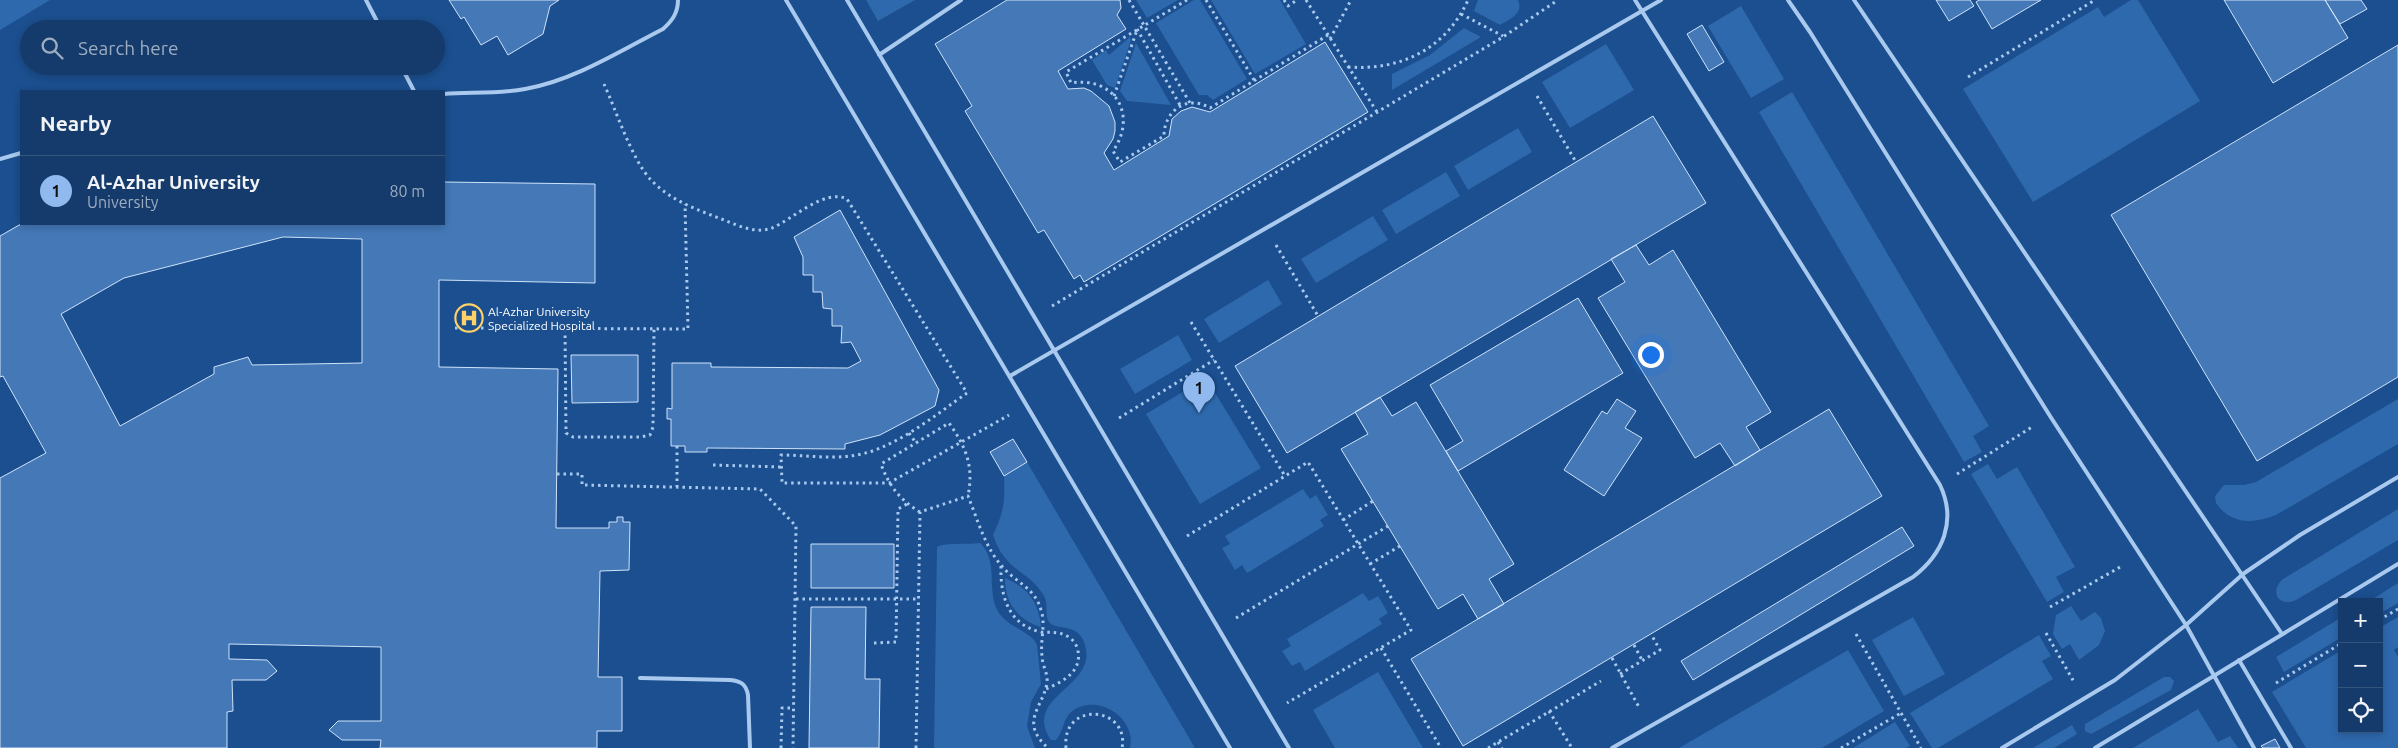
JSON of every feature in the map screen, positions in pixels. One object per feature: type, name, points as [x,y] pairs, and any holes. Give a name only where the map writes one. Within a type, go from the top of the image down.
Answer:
[{"type":"lane","points":[[366,0],[376,20]]},
{"type":"lane","points":[[445,94],[524,90],[595,64],[671,23],[676,14],[678,0]]},
{"type":"lane","points":[[786,0],[1230,748]]},
{"type":"lane","points":[[847,0],[1289,748]]},
{"type":"lane","points":[[879,55],[961,0]]},
{"type":"lane","points":[[1612,748],[1914,577],[1936,556],[1947,527],[1945,497],[1635,0]]},
{"type":"lane","points":[[1010,376],[1661,0]]},
{"type":"lane","points":[[1788,0],[1810,32],[2050,416],[2186,626],[2254,748]]},
{"type":"lane","points":[[1854,0],[2282,634]]},
{"type":"lane","points":[[406,75],[413,90]]},
{"type":"lane","points":[[0,159],[20,153]]},
{"type":"lane","points":[[2002,748],[2116,680],[2186,626],[2243,574],[2300,535],[2398,477]]},
{"type":"lane","points":[[2095,748],[2398,564]]},
{"type":"lane","points":[[2239,660],[2291,748]]},
{"type":"lane","points":[[640,678],[730,680],[742,683],[747,687],[748,695],[750,748]]},
{"type":"path","points":[[1129,0],[1190,103]]},
{"type":"path","points":[[1187,0],[1066,72],[1072,83],[1083,81],[1095,83],[1106,88],[1121,106],[1124,118],[1120,141],[1113,151],[1120,162],[1164,136],[1164,128],[1169,115],[1180,105],[1200,103],[1210,108],[1254,80],[1329,37],[1351,0]]},
{"type":"path","points":[[1206,0],[1254,80]]},
{"type":"path","points":[[1284,0],[1288,6],[1297,0]]},
{"type":"path","points":[[1306,0],[1376,112]]},
{"type":"path","points":[[1348,67],[1384,67],[1420,54],[1437,42],[1461,14],[1468,0]]},
{"type":"path","points":[[1035,317],[1503,36],[1558,0]]},
{"type":"path","points":[[1968,77],[2095,0]]},
{"type":"path","points":[[1461,14],[1503,36]]},
{"type":"path","points":[[1114,96],[1137,29]]},
{"type":"path","points":[[1137,29],[1180,105]]},
{"type":"path","points":[[595,64],[635,154],[650,179],[685,204],[743,227],[765,230],[826,198],[840,195],[847,199],[967,393],[909,433],[877,449],[856,455],[781,455],[782,484],[889,484],[1026,405]]},
{"type":"path","points":[[1526,77],[1576,162]]},
{"type":"path","points":[[455,328],[688,330],[685,204]]},
{"type":"path","points":[[1266,227],[1318,316]]},
{"type":"path","points":[[1191,322],[1285,476]]},
{"type":"path","points":[[565,329],[566,433],[573,437],[646,437],[650,435],[653,427],[654,330]]},
{"type":"path","points":[[1101,429],[1214,360]]},
{"type":"path","points":[[1968,468],[2050,416]]},
{"type":"path","points":[[920,512],[907,504],[889,484],[882,464],[949,423],[962,442],[971,468],[968,496],[984,534],[1001,565],[1027,586],[1041,609],[1043,632],[1042,656],[1047,675],[1045,689],[1037,706],[1035,725],[1038,735],[1048,748]]},
{"type":"path","points":[[909,433],[916,443]]},
{"type":"path","points":[[677,446],[677,487]]},
{"type":"path","points":[[1170,546],[1308,462],[1411,630],[1269,714]]},
{"type":"path","points":[[714,466],[781,467]]},
{"type":"path","points":[[557,474],[582,474],[582,485],[760,489],[796,526],[793,748]]},
{"type":"path","points":[[920,512],[968,496]]},
{"type":"path","points":[[1343,520],[1373,501]]},
{"type":"path","points":[[874,643],[896,642],[898,509],[907,504]]},
{"type":"path","points":[[916,748],[920,512]]},
{"type":"path","points":[[1218,628],[1388,526]]},
{"type":"path","points":[[1370,564],[1400,546]]},
{"type":"path","points":[[2050,607],[2140,555]]},
{"type":"path","points":[[1001,565],[1001,590],[1011,614],[1032,628],[1067,636],[1075,643],[1079,658],[1076,668],[1069,676],[1045,689]]},
{"type":"path","points":[[796,599],[919,599]]},
{"type":"path","points":[[2383,618],[2398,609]]},
{"type":"path","points":[[1846,616],[1921,748]]},
{"type":"path","points":[[2046,633],[2084,698]]},
{"type":"path","points":[[1620,674],[1660,650],[1651,634]]},
{"type":"path","points":[[1634,645],[1642,660]]},
{"type":"path","points":[[2259,694],[2338,645]]},
{"type":"path","points":[[1381,648],[1441,748]]},
{"type":"path","points":[[1612,658],[1650,726]]},
{"type":"path","points":[[1488,748],[1601,681]]},
{"type":"path","points":[[781,748],[782,708],[794,708]]},
{"type":"path","points":[[1549,712],[1572,748]]},
{"type":"path","points":[[1066,748],[1066,736],[1069,726],[1077,719],[1097,713],[1107,716],[1115,723],[1121,732],[1122,748]]},
{"type":"path","points":[[1840,748],[1901,713]]},
{"type":"path","points":[[1498,742],[1502,748]]},
{"type":"shaded area","points":[[0,0],[50,0],[0,30]]},
{"type":"shaded area","points":[[866,0],[915,0],[878,21]]},
{"type":"shaded area","points":[[1136,0],[1178,0],[1147,18]]},
{"type":"shaded area","points":[[1194,0],[1200,0],[1247,79],[1213,100],[1207,95],[1199,95],[1156,23]]},
{"type":"shaded area","points":[[1211,0],[1280,0],[1306,44],[1255,74]]},
{"type":"shaded area","points":[[1478,0],[1518,0],[1519,9],[1512,18],[1500,25],[1474,11]]},
{"type":"shaded area","points":[[2131,0],[2138,0],[2200,101],[2033,202],[1963,89],[2098,7],[2104,17]]},
{"type":"shaded area","points":[[1741,6],[1784,79],[1751,98],[1708,26]]},
{"type":"shaded area","points":[[1464,28],[1481,37],[1392,90],[1392,74],[1430,55]]},
{"type":"shaded area","points":[[1130,37],[1131,40],[1115,88],[1107,85],[1092,60],[1106,50],[1109,55]]},
{"type":"shaded area","points":[[1136,43],[1171,105],[1127,101],[1120,91]]},
{"type":"shaded area","points":[[1606,44],[1634,90],[1570,128],[1542,82]]},
{"type":"shaded area","points":[[1792,92],[1989,426],[1973,436],[1982,452],[1964,462],[1759,112]]},
{"type":"shaded area","points":[[1518,128],[1532,152],[1468,190],[1454,166]]},
{"type":"shaded area","points":[[1446,172],[1460,196],[1396,234],[1382,210]]},
{"type":"shaded area","points":[[1373,216],[1388,240],[1316,283],[1301,259]]},
{"type":"shaded area","points":[[1268,280],[1282,304],[1219,343],[1204,319]]},
{"type":"shaded area","points":[[1178,335],[1192,360],[1135,394],[1120,369]]},
{"type":"shaded area","points":[[1206,378],[1261,468],[1200,504],[1146,414]]},
{"type":"shaded area","points":[[2398,399],[2398,444],[2276,515],[2259,520],[2243,521],[2229,515],[2216,503],[2215,496],[2224,485],[2244,485],[2256,482]]},
{"type":"shaded area","points":[[1027,462],[1195,748],[1130,748],[1127,726],[1121,718],[1102,706],[1091,705],[1080,707],[1070,713],[1056,740],[1051,740],[1044,725],[1045,713],[1052,702],[1081,672],[1086,660],[1085,645],[1078,633],[1052,625],[1049,622],[1044,596],[1038,587],[1010,564],[998,547],[993,535],[1003,506],[1004,476]]},
{"type":"shaded area","points":[[1988,464],[1997,479],[2017,467],[2075,567],[2056,577],[2064,592],[2047,602],[1971,474]]},
{"type":"shaded area","points":[[1303,489],[1310,499],[1316,495],[1328,515],[1320,520],[1324,526],[1247,573],[1242,565],[1235,570],[1222,548],[1230,544],[1225,536]]},
{"type":"shaded area","points":[[2398,509],[2398,540],[2296,600],[2284,602],[2280,600],[2276,593],[2283,579]]},
{"type":"shaded area","points":[[980,543],[989,559],[993,595],[999,613],[1008,622],[1030,636],[1037,645],[1041,684],[1031,702],[1027,726],[1035,748],[934,748],[937,547],[941,545]]},
{"type":"shaded area","points":[[1005,578],[1020,586],[1030,596],[1038,610],[1041,627],[1019,615],[1014,609],[1007,595]]},
{"type":"shaded area","points":[[2398,583],[2398,603],[2383,612],[2383,598],[2374,598]]},
{"type":"shaded area","points":[[1363,593],[1369,601],[1378,596],[1388,613],[1379,619],[1382,624],[1305,671],[1300,662],[1292,666],[1282,651],[1291,646],[1287,639]]},
{"type":"shaded area","points":[[2071,606],[2081,621],[2095,612],[2101,618],[2105,631],[2099,645],[2079,660],[2070,644],[2062,649],[2053,634],[2056,615]]},
{"type":"shaded area","points":[[1913,617],[1945,674],[1904,696],[1872,640]]},
{"type":"shaded area","points":[[2398,617],[2398,647],[2394,650],[2398,657],[2398,748],[2306,748],[2272,692],[2338,652],[2338,733],[2383,733],[2383,626]]},
{"type":"shaded area","points":[[2338,619],[2338,639],[2284,672],[2276,657]]},
{"type":"shaded area","points":[[2039,635],[2051,656],[2042,661],[2053,679],[1938,748],[1932,748],[1910,713]]},
{"type":"shaded area","points":[[1848,650],[1884,711],[1822,748],[1679,748]]},
{"type":"shaded area","points":[[1378,672],[1423,748],[1335,748],[1313,710]]},
{"type":"shaded area","points":[[2164,677],[2170,677],[2174,681],[2171,690],[2091,734],[2085,731],[2085,724]]},
{"type":"shaded area","points":[[2198,709],[2218,742],[2230,736],[2238,748],[2133,748]]},
{"type":"shaded area","points":[[1895,722],[1910,746],[1906,748],[1853,748]]},
{"type":"shaded area","points":[[2072,725],[2077,734],[2054,748],[2033,748]]},
{"type":"building","points":[[449,0],[559,0],[550,6],[543,34],[508,55],[497,36],[481,45],[464,17],[461,19]]},
{"type":"building","points":[[1007,0],[1120,0],[1121,8],[1117,15],[1126,29],[1058,71],[1068,89],[1084,88],[1091,91],[1109,106],[1115,122],[1115,131],[1113,139],[1104,153],[1114,170],[1169,136],[1172,119],[1181,111],[1192,107],[1210,112],[1325,42],[1368,112],[1084,282],[1080,275],[1074,279],[1044,230],[1038,233],[965,111],[972,106],[935,44]]},
{"type":"building","points":[[1936,0],[1970,0],[1974,6],[1949,21]]},
{"type":"building","points":[[1979,0],[2041,0],[1992,29],[1976,2]]},
{"type":"building","points":[[2224,0],[2325,0],[2348,38],[2273,83]]},
{"type":"building","points":[[2325,0],[2361,0],[2367,9],[2340,24]]},
{"type":"building","points":[[1702,25],[1724,62],[1709,71],[1687,34]]},
{"type":"building","points":[[2398,45],[2398,377],[2257,461],[2111,215]]},
{"type":"building","points":[[1653,116],[1706,203],[1287,453],[1235,366]]},
{"type":"building","points":[[445,182],[595,184],[595,283],[439,280],[439,367],[558,369],[556,528],[609,528],[609,522],[617,522],[617,517],[623,517],[623,522],[630,522],[629,570],[600,571],[598,677],[622,677],[622,731],[597,731],[597,748],[380,748],[381,740],[342,740],[329,730],[338,721],[381,721],[381,647],[229,644],[229,659],[267,660],[277,671],[266,680],[232,680],[233,711],[227,712],[227,748],[0,748],[0,478],[46,453],[3,376],[0,377],[0,236],[20,225],[445,225]],"holes":[[[283,237],[362,239],[362,363],[252,365],[248,357],[214,367],[214,374],[120,426],[61,314],[124,278]]]},
{"type":"building","points":[[840,210],[939,390],[935,406],[880,435],[845,444],[845,449],[707,448],[707,452],[685,452],[685,446],[671,446],[671,419],[667,419],[667,408],[672,409],[672,363],[711,363],[711,367],[848,368],[861,361],[851,342],[841,343],[842,326],[832,326],[832,309],[823,308],[822,292],[813,292],[813,275],[803,275],[803,257],[794,237]]},
{"type":"building","points":[[1636,245],[1649,265],[1673,250],[1771,412],[1746,427],[1760,450],[1735,466],[1720,443],[1695,458],[1598,298],[1625,282],[1611,259]]},
{"type":"building","points":[[1578,298],[1623,373],[1458,471],[1446,451],[1463,441],[1430,385]]},
{"type":"building","points":[[571,355],[638,355],[638,402],[572,403]]},
{"type":"building","points":[[1380,397],[1392,416],[1416,402],[1514,564],[1489,579],[1504,604],[1478,619],[1463,594],[1438,609],[1341,449],[1368,434],[1355,412]]},
{"type":"building","points":[[1617,399],[1636,411],[1625,428],[1642,438],[1604,496],[1564,470],[1602,411],[1607,414]]},
{"type":"building","points":[[1829,409],[1882,496],[1463,746],[1411,659]]},
{"type":"building","points":[[1013,439],[1027,462],[1004,476],[990,452]]},
{"type":"building","points":[[1902,527],[1914,546],[1693,680],[1681,661]]},
{"type":"building","points":[[811,544],[894,544],[894,588],[811,588]]},
{"type":"building","points":[[811,607],[866,607],[865,679],[880,679],[879,748],[809,748]]},
{"type":"building","points":[[2275,739],[2280,748],[2263,748],[2261,746]]},
{"type":"place","name":"Al-Azhar University Specialized Hospital","points":[[469,318]]},
{"type":"place","name":"Al-Azhar University","points":[[1199,413]]}]
